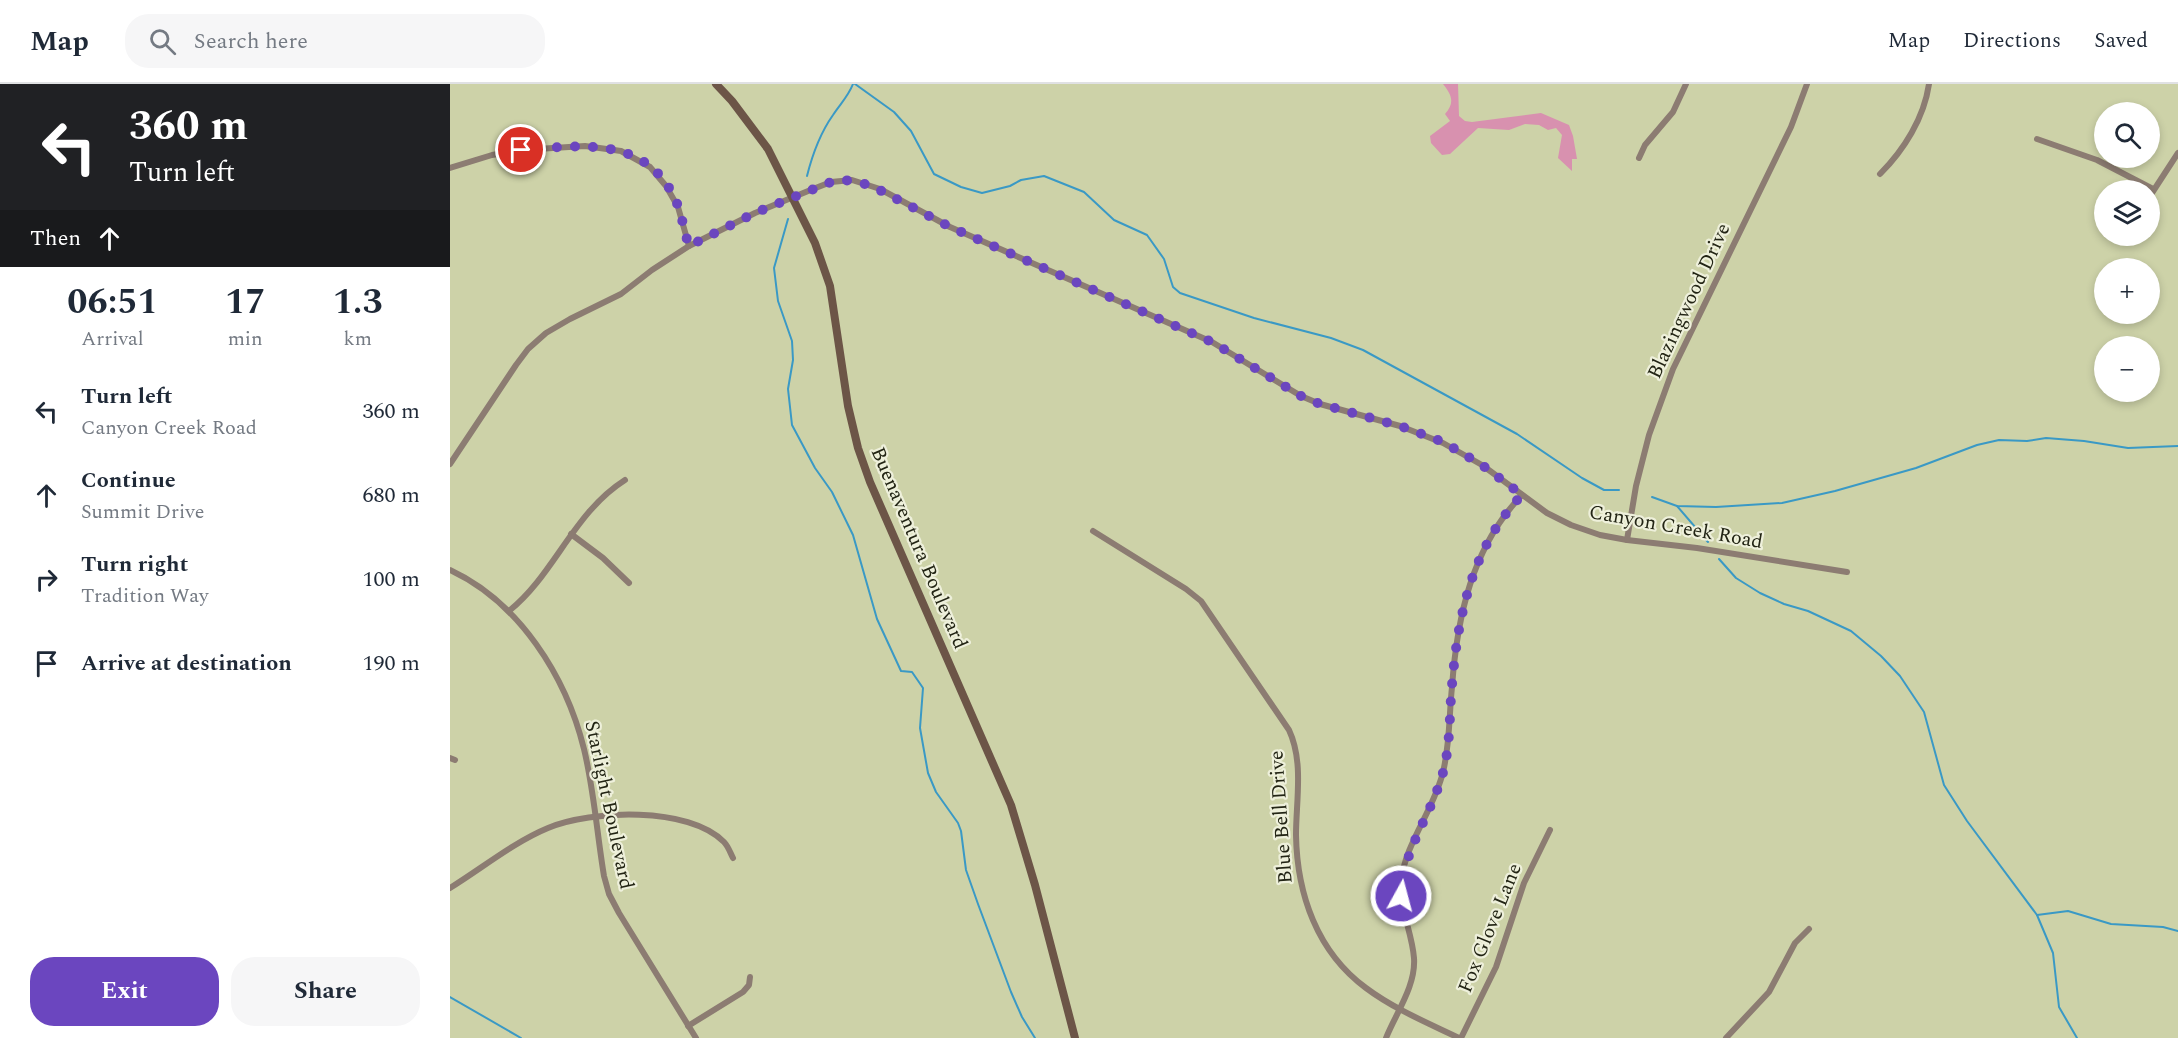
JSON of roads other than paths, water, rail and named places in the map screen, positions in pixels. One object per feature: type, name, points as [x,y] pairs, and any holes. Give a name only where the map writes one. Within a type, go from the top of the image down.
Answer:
[{"type":"main road","name":"Buenaventura Boulevard","points":[[716,84],[757,133],[815,243],[830,286],[848,406],[858,448],[870,482],[1013,812],[1035,885],[1075,1038]]},
{"type":"street","points":[[1639,158],[1646,145],[1673,112],[1686,84]]},
{"type":"street","name":"Blazingwood Drive","points":[[1627,540],[1636,486],[1649,435],[1673,369],[1791,127],[1807,84]]},
{"type":"street","points":[[1880,174],[1892,162],[1910,136],[1923,109],[1929,84]]},
{"type":"street","points":[[2037,139],[2097,160],[2130,180]]},
{"type":"street","points":[[450,168],[492,155],[521,150],[585,146],[614,149],[642,162],[660,178],[675,200],[689,246]]},
{"type":"street","points":[[2160,180],[2178,153]]},
{"type":"street","name":"Canyon Creek Road","points":[[450,464],[516,365],[539,339],[570,319],[621,294],[689,246],[755,213],[813,189],[839,181],[852,180],[870,185],[950,227],[1212,342],[1301,396],[1320,404],[1400,426],[1443,442],[1482,465],[1547,513],[1571,525],[1600,535],[1627,540],[1697,548],[1847,572]]},
{"type":"street","points":[[509,611],[531,592],[571,534],[600,499],[625,480]]},
{"type":"street","points":[[1386,1038],[1409,987],[1414,964],[1401,903],[1401,882],[1447,758],[1452,685],[1468,589],[1485,546],[1504,516],[1522,495]]},
{"type":"street","name":"Blue Bell Drive","points":[[1093,531],[1186,589],[1201,601],[1286,724],[1294,741],[1297,758],[1299,874],[1312,918],[1328,949],[1348,973],[1366,988],[1399,1009],[1460,1038]]},
{"type":"street","points":[[571,534],[603,558],[629,583]]},
{"type":"street","name":"Starlight Boulevard","points":[[450,570],[481,587],[509,611],[547,662],[570,708],[585,754],[604,876],[612,901],[696,1038]]},
{"type":"street","points":[[450,888],[540,832],[563,823],[595,818],[648,814],[677,819],[698,826],[718,837],[728,847],[733,858]]},
{"type":"street","name":"Fox Glove Lane","points":[[1460,1038],[1496,967],[1524,883],[1550,830]]},
{"type":"street","points":[[1725,1038],[1769,993],[1795,943],[1809,928]]},
{"type":"street","points":[[688,1026],[743,992],[749,985],[750,977]]},
{"type":"waterway","points":[[807,176],[814,152],[825,129],[853,84]]},
{"type":"waterway","points":[[855,84],[894,112],[911,131],[934,174],[961,187],[982,193],[1010,186],[1021,180],[1044,176],[1084,192],[1114,220],[1147,235],[1164,259],[1173,287],[1180,293],[1254,318],[1331,338],[1363,350],[1517,434],[1582,478],[1604,490],[1619,490]]},
{"type":"waterway","points":[[788,219],[774,268],[778,301],[792,341],[793,360],[788,389],[792,425],[815,468],[832,492],[853,535],[877,619],[901,671],[912,672],[923,688],[920,728],[928,773],[936,792],[958,823],[966,870],[978,904],[1011,992],[1022,1017],[1035,1038]]},
{"type":"waterway","points":[[1652,497],[1677,506],[1716,507],[1782,503],[1916,468],[1977,445],[1999,440],[2027,441],[2046,438],[2128,448],[2178,446]]},
{"type":"waterway","points":[[1677,506],[1708,542]]},
{"type":"waterway","points":[[1719,559],[1736,578],[1760,593],[1784,604],[1808,611],[1851,631],[1881,656],[1900,676],[1924,712],[1944,785],[1967,821],[2037,915],[2053,953],[2059,1007],[2077,1038]]},
{"type":"waterway","points":[[2037,915],[2068,911],[2111,924],[2163,927],[2178,931]]},
{"type":"waterway","points":[[450,997],[521,1038]]}]
